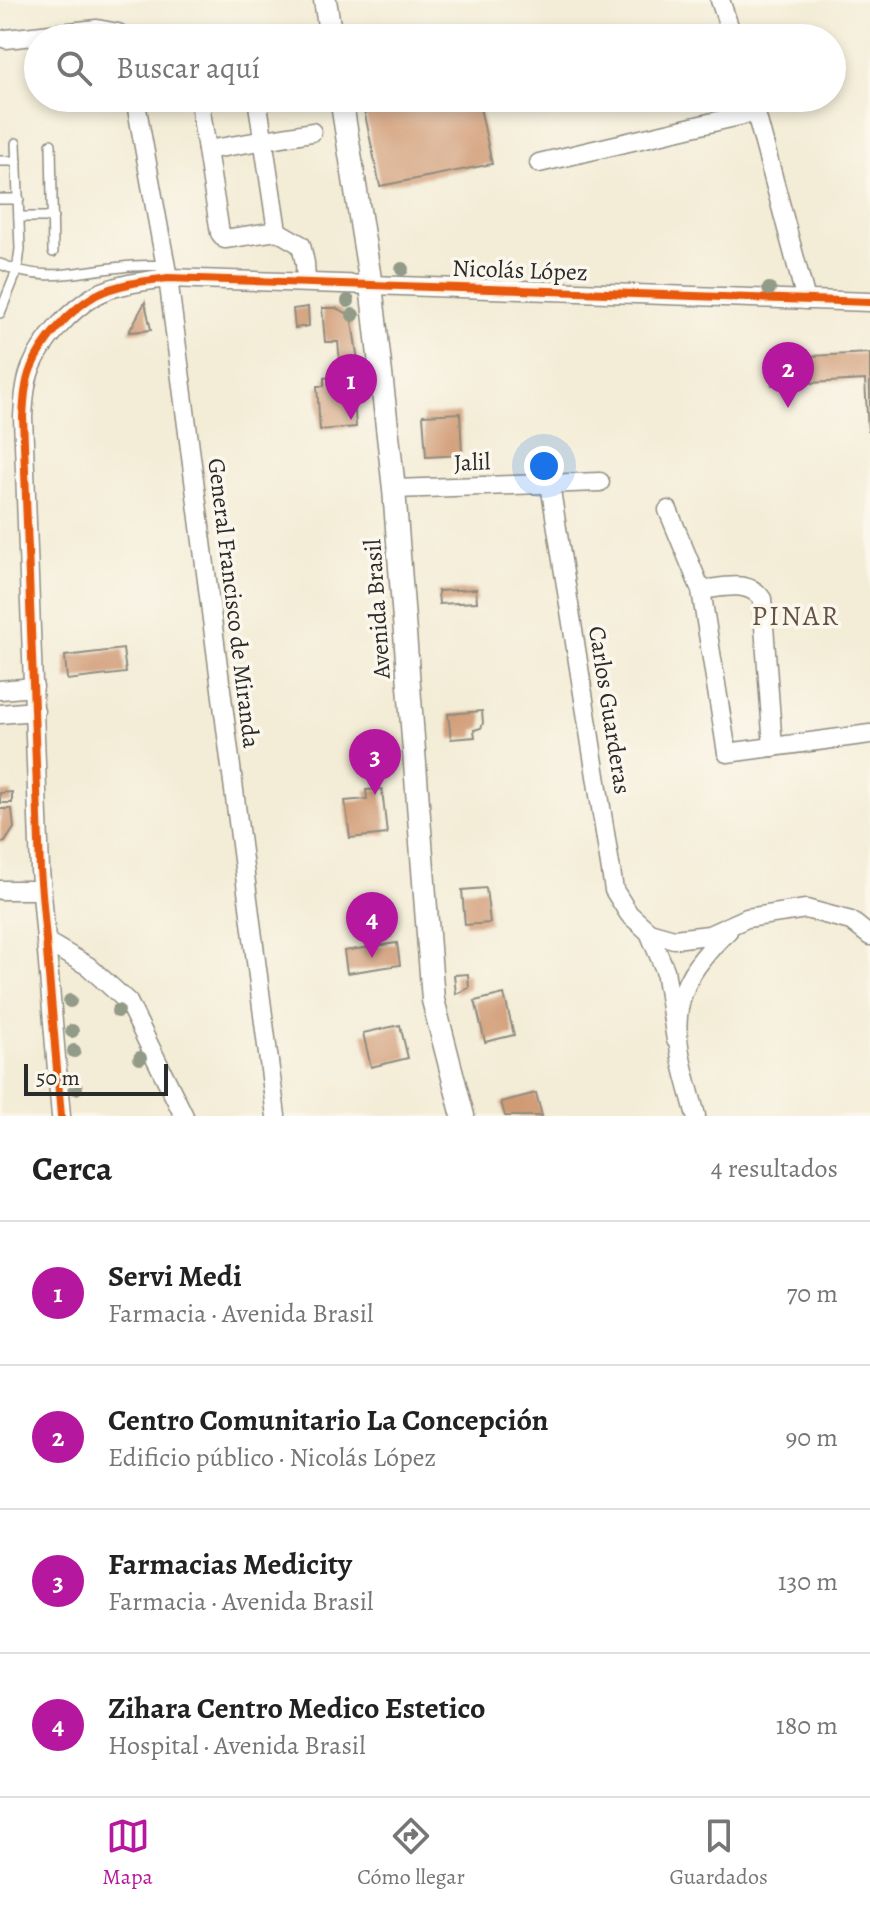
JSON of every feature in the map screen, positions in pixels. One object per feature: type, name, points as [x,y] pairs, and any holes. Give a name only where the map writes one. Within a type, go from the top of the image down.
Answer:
[{"type":"street","points":[[325,0],[329,24]]},
{"type":"street","points":[[720,0],[728,24]]},
{"type":"street","points":[[6,39],[24,37]]},
{"type":"street","name":"General Francisco de Miranda","points":[[138,112],[167,271],[276,1116]]},
{"type":"street","points":[[201,112],[220,233],[225,239],[277,231],[301,245],[306,282]]},
{"type":"street","points":[[259,112],[277,231]]},
{"type":"street","name":"Avenida Brasil","points":[[343,112],[371,285],[394,489],[432,989],[463,1116]]},
{"type":"street","points":[[539,163],[728,112]]},
{"type":"street","points":[[756,112],[806,300]]},
{"type":"street","points":[[207,150],[312,132]]},
{"type":"street","name":"Nicolás López","points":[[61,1116],[42,890],[23,417],[25,389],[31,367],[71,315],[96,295],[167,271],[371,285],[870,302]]},
{"type":"street","name":"Jalil","points":[[394,489],[600,482]]},
{"type":"street","name":"Carlos Guarderas","points":[[550,484],[614,890],[629,914],[649,932],[665,970],[676,1040]]},
{"type":"street","points":[[668,510],[701,590],[727,753],[870,734]]},
{"type":"street","points":[[701,590],[743,586],[752,588],[762,599],[773,747]]},
{"type":"street","points":[[0,690],[34,687]]},
{"type":"street","points":[[0,714],[35,711]]},
{"type":"street","points":[[0,890],[42,890]]},
{"type":"street","points":[[649,932],[674,939],[709,935],[747,918],[808,909],[851,921],[870,936]]},
{"type":"street","points":[[696,1116],[676,1040],[678,1003],[694,969],[721,937],[747,918]]},
{"type":"street","points":[[47,942],[88,966],[128,1002],[184,1116]]},
{"type":"lane","points":[[0,313],[17,271],[19,199],[16,143]]},
{"type":"lane","points":[[51,144],[53,252]]},
{"type":"lane","points":[[0,161],[17,161]]},
{"type":"lane","points":[[0,199],[19,199]]},
{"type":"lane","points":[[19,217],[53,217]]},
{"type":"lane","points":[[0,264],[30,275],[63,275],[121,267],[167,271]]},
{"type":"building","points":[[364,112],[481,112],[492,164],[380,186]]},
{"type":"building","points":[[145,302],[151,330],[129,332]]},
{"type":"building","points":[[308,307],[309,326],[295,328],[293,309]]},
{"type":"building","points":[[322,308],[336,308],[351,315],[359,367],[340,363],[338,342],[325,342]]},
{"type":"building","points":[[870,353],[870,431],[865,380],[772,385],[771,358]]},
{"type":"building","points":[[340,376],[341,385],[353,384],[356,427],[320,430],[317,386],[324,386],[324,378]]},
{"type":"building","points":[[460,413],[462,455],[426,457],[423,415]]},
{"type":"building","points":[[476,589],[477,602],[439,604],[438,591]]},
{"type":"building","points":[[123,649],[126,673],[67,680],[65,656]]},
{"type":"building","points":[[482,711],[483,723],[481,728],[474,730],[475,737],[451,739],[448,714]]},
{"type":"building","points":[[382,789],[387,834],[350,838],[345,801],[367,799],[366,790]]},
{"type":"building","points":[[12,792],[12,803],[0,803],[0,793]]},
{"type":"building","points":[[0,809],[12,809],[14,828],[5,842],[0,843]]},
{"type":"building","points":[[486,888],[490,923],[465,925],[462,890]]},
{"type":"building","points":[[397,943],[400,965],[347,973],[344,951]]},
{"type":"building","points":[[468,974],[469,988],[456,994],[454,975]]},
{"type":"building","points":[[504,994],[514,1035],[485,1042],[475,1001]]},
{"type":"building","points":[[400,1025],[408,1058],[371,1067],[363,1033]]},
{"type":"building","points":[[536,1093],[542,1116],[505,1116],[501,1102]]},
{"type":"cycle path","points":[[61,1116],[40,870],[23,417],[31,368],[42,347],[67,317],[104,291],[168,278],[870,302]]},
{"type":"place","name":"Centro Comunitario La Concepción","points":[[788,408]]},
{"type":"place","name":"Servi Medi","points":[[351,420]]},
{"type":"place","name":"Farmacias Medicity","points":[[375,795]]},
{"type":"place","name":"Zihara Centro Medico Estetico","points":[[372,958]]},
{"type":"district","name":"PINAR","points":[[796,616]]}]
